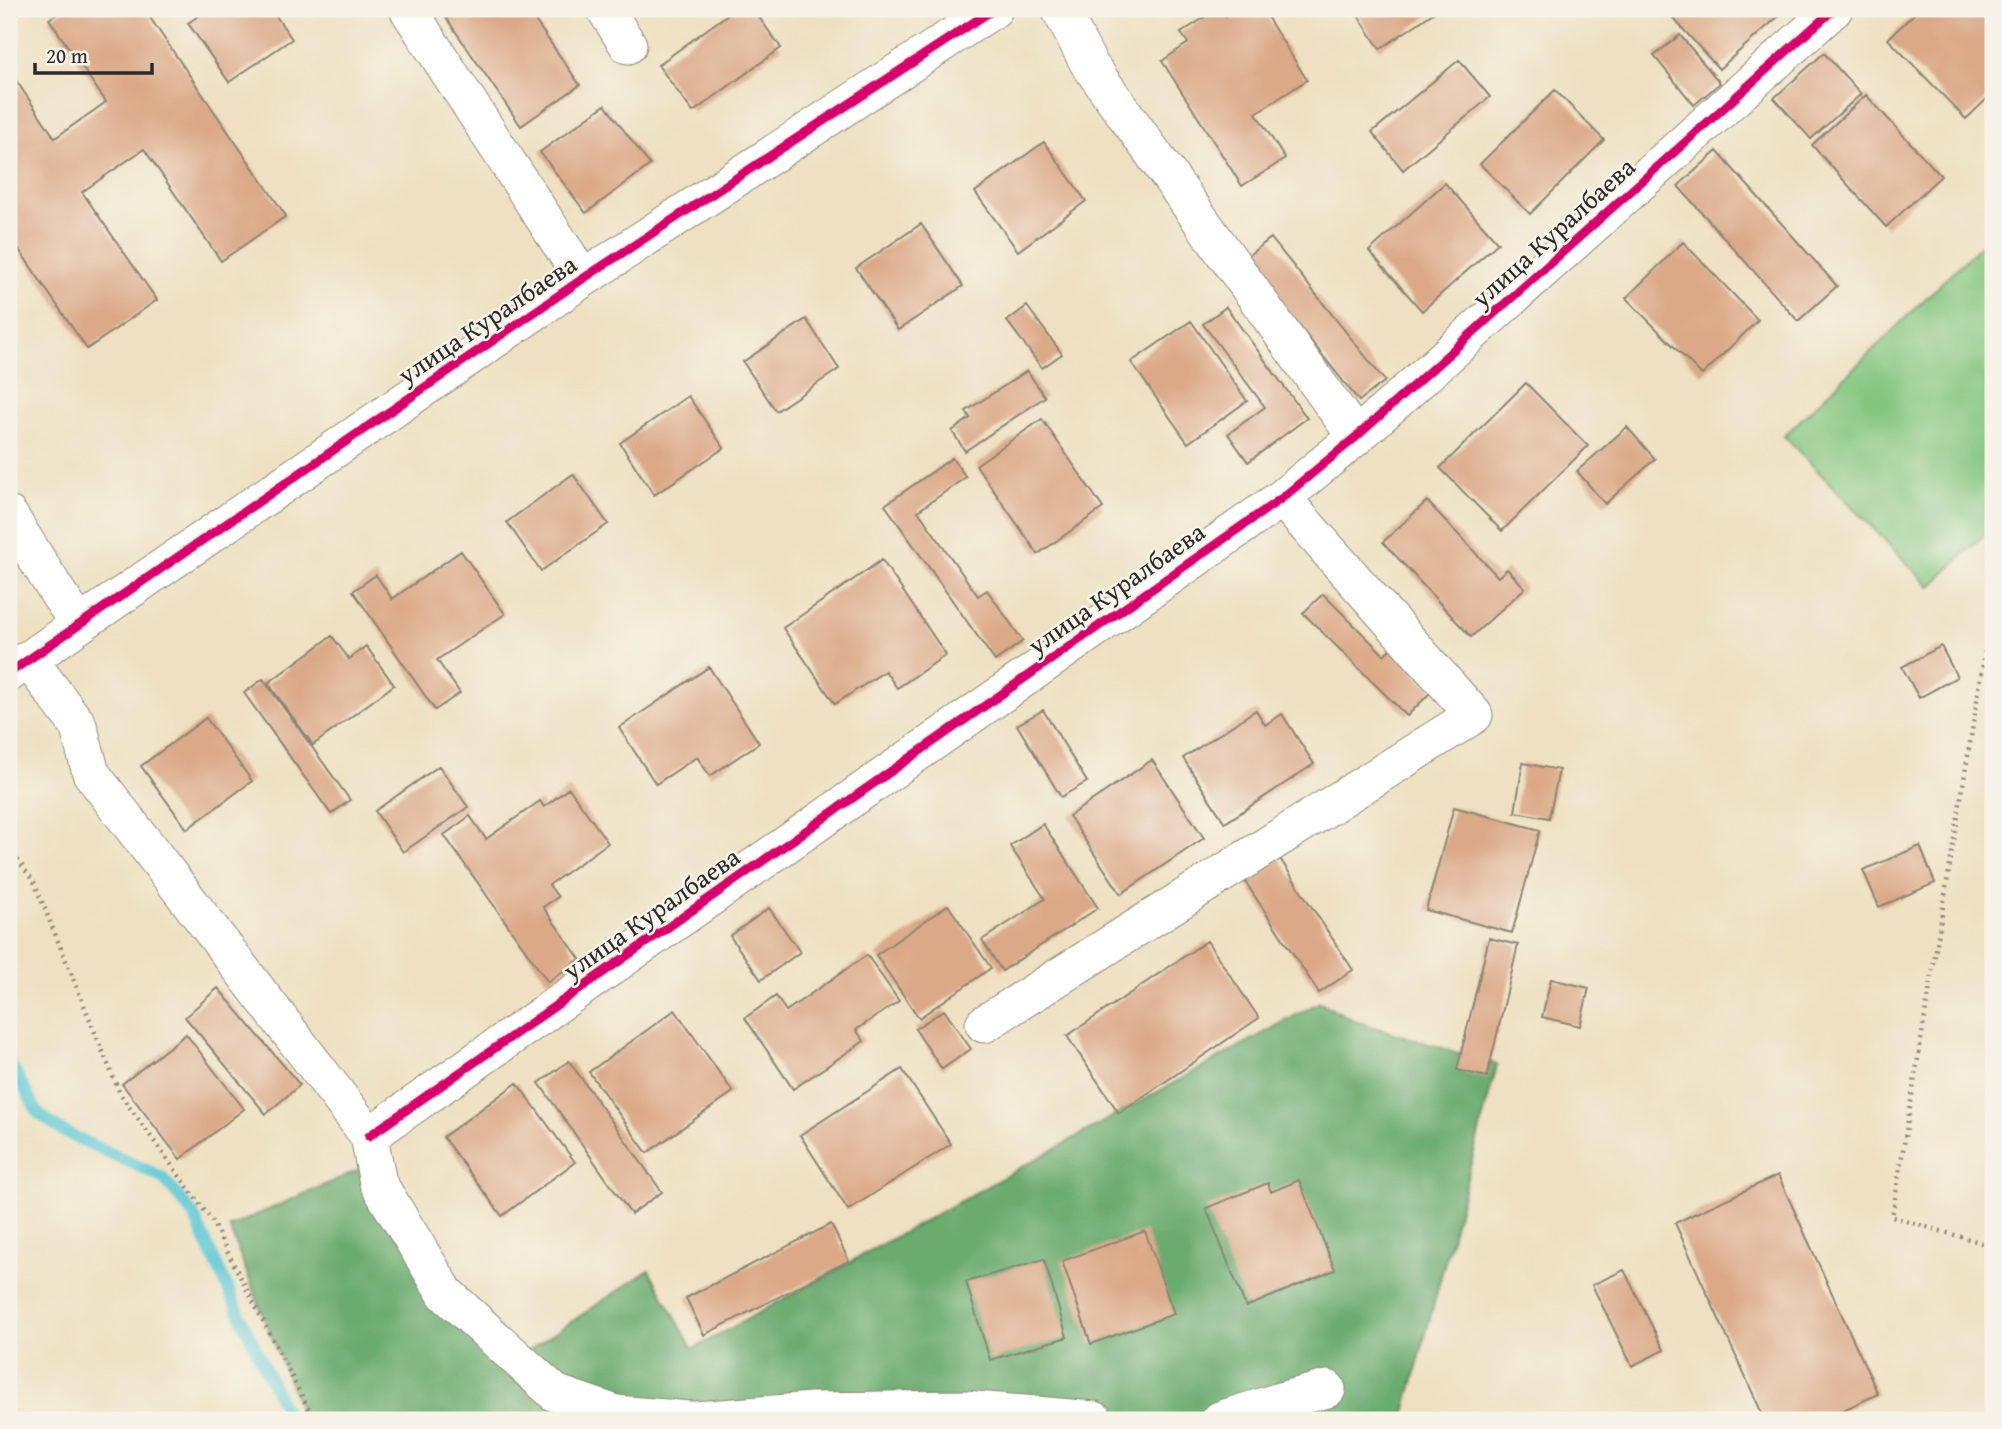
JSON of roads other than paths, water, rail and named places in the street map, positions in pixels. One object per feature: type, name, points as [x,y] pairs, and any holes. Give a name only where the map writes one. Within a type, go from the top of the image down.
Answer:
[{"type":"street","points":[[408,9],[562,245],[581,280]]},
{"type":"street","points":[[605,9],[628,45]]},
{"type":"street","name":"улица Куралбаева","points":[[994,9],[581,280],[19,666],[78,725],[91,773],[369,1136],[1282,498],[1356,437],[1834,9]]},
{"type":"street","points":[[1060,9],[1089,64],[1356,437]]},
{"type":"street","points":[[984,1024],[1474,715],[1282,498]]},
{"type":"street","points":[[9,514],[79,624]]},
{"type":"street","points":[[369,1136],[378,1183],[446,1294],[555,1393],[616,1413],[690,1420]]},
{"type":"street","points":[[1220,1420],[1326,1389]]},
{"type":"street","points":[[695,1420],[812,1410],[965,1409],[1094,1420]]},
{"type":"waterway","points":[[9,1061],[38,1113],[64,1132],[162,1177],[193,1214],[289,1420]]}]
